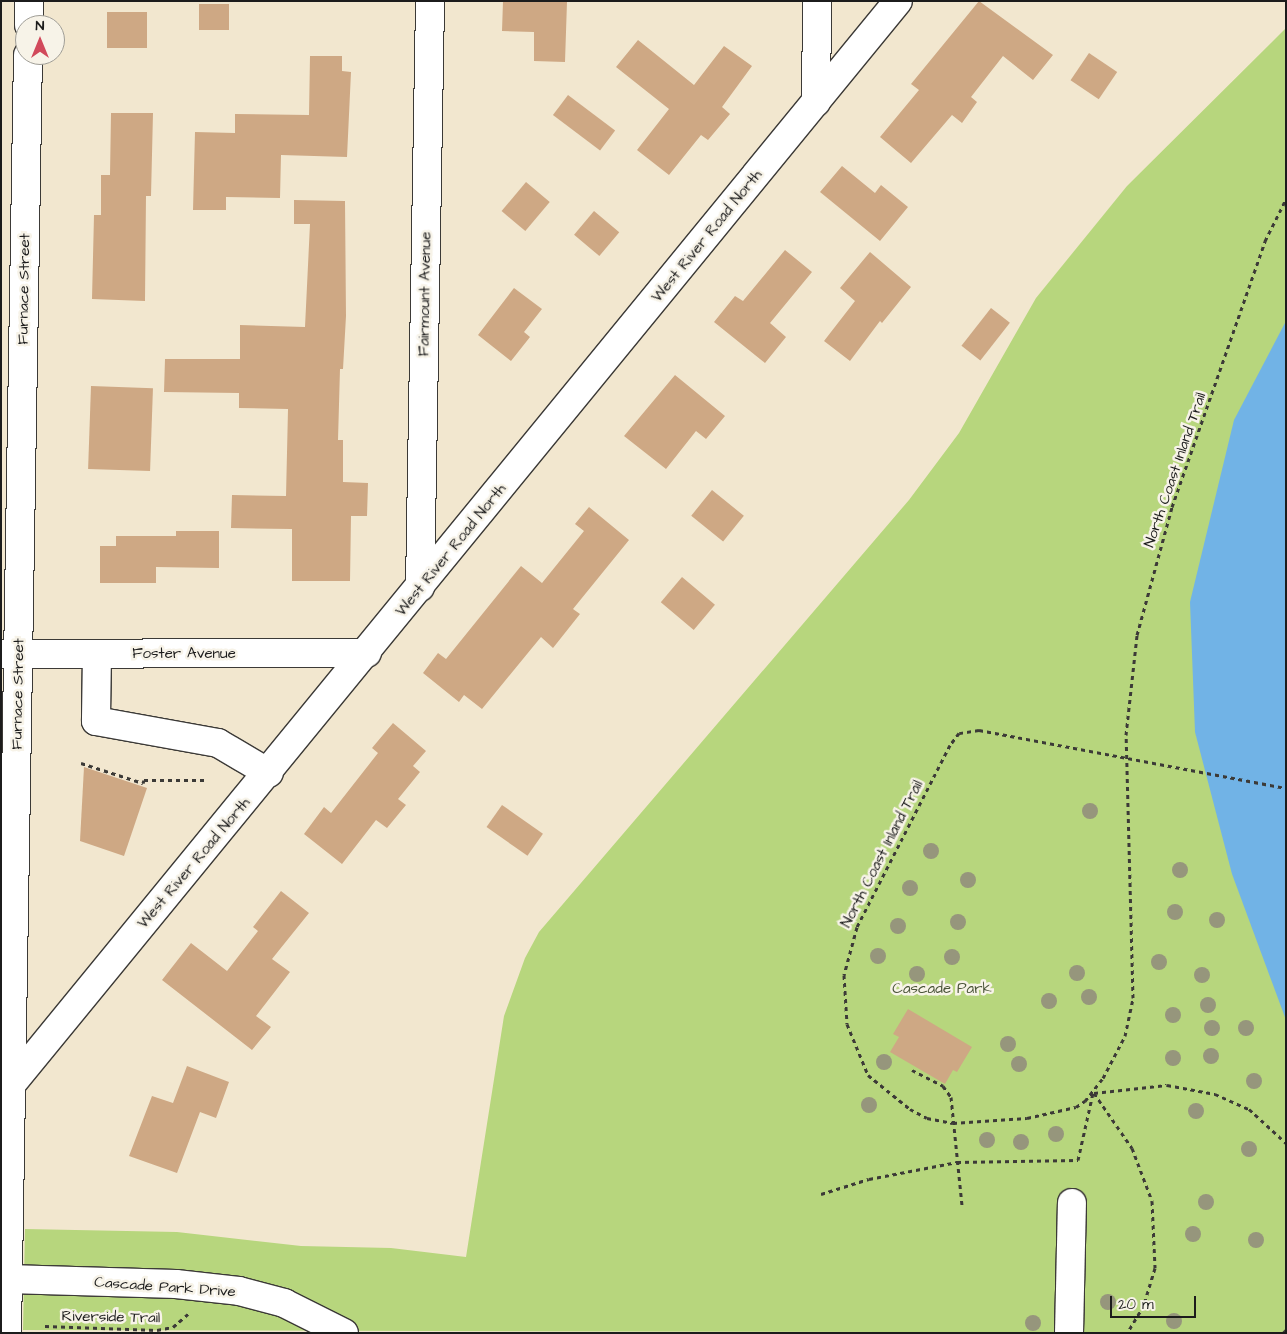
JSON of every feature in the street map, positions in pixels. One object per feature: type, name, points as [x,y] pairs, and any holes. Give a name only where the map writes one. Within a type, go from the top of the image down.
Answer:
[{"type":"street","points":[[29,1],[29,15]]},
{"type":"street","name":"Fairmount Avenue","points":[[420,587],[430,1]]},
{"type":"street","points":[[816,102],[817,1]]},
{"type":"street","name":"West River Road North","points":[[6,1091],[269,773],[898,1]]},
{"type":"street","name":"Furnace Street","points":[[7,1333],[6,1091],[10,654],[28,65]]},
{"type":"street","name":"Foster Avenue","points":[[10,654],[367,653]]},
{"type":"street","points":[[97,654],[96,721],[218,743],[269,773]]},
{"type":"street","points":[[1069,1333],[1072,1203]]},
{"type":"street","name":"Cascade Park Drive","points":[[8,1279],[176,1284],[239,1291],[284,1303],[344,1333]]},
{"type":"path","name":"North Coast Inland Trail","points":[[1286,199],[1265,241],[1172,507],[1137,636],[1126,735],[1125,792],[1132,998],[1125,1036],[1113,1063],[1093,1093],[1076,1107],[1046,1115],[953,1123],[928,1118],[910,1109],[868,1075],[847,1024],[844,975],[857,928],[950,745],[959,733],[979,730],[1286,788]]},
{"type":"path","points":[[81,763],[143,783],[144,780],[208,780]]},
{"type":"path","points":[[912,1070],[948,1091],[962,1206]]},
{"type":"path","points":[[1093,1093],[1167,1084],[1215,1094],[1249,1109],[1286,1143]]},
{"type":"path","points":[[821,1194],[869,1179],[957,1162],[1078,1160],[1093,1093]]},
{"type":"path","points":[[1093,1093],[1132,1148],[1152,1201],[1155,1268],[1144,1305],[1127,1333]]},
{"type":"path","name":"Riverside Trail","points":[[45,1326],[157,1330],[181,1323],[189,1312]]},
{"type":"path","points":[[1283,1333],[1286,1330]]},
{"type":"green space","name":"Cascade Park","points":[[1286,28],[1286,1333],[23,1330],[25,1229],[177,1232],[301,1246],[391,1248],[466,1257],[504,1016],[525,958],[539,932],[909,500],[959,433],[1036,298],[1127,186]]},
{"type":"water","points":[[1286,321],[1286,1020],[1232,874],[1195,732],[1190,602],[1234,420]]},
{"type":"building","points":[[503,1],[567,2],[565,62],[534,61],[534,32],[502,31]]},
{"type":"building","points":[[979,1],[1053,55],[1033,80],[1003,56],[971,97],[977,102],[962,123],[952,115],[911,163],[880,137],[919,90],[911,84]]},
{"type":"building","points":[[199,4],[229,4],[229,30],[199,30]]},
{"type":"building","points":[[107,12],[147,12],[147,48],[107,48]]},
{"type":"building","points":[[638,40],[694,85],[724,46],[752,66],[722,107],[730,114],[708,140],[701,135],[669,175],[637,150],[669,109],[616,67]]},
{"type":"building","points":[[1089,53],[1117,72],[1099,99],[1071,80]]},
{"type":"building","points":[[310,56],[342,56],[342,71],[351,72],[347,157],[281,155],[280,198],[226,197],[226,210],[193,210],[195,132],[235,133],[235,114],[309,115]]},
{"type":"building","points":[[568,95],[615,131],[600,150],[553,115]]},
{"type":"building","points":[[111,113],[153,113],[151,196],[146,196],[145,301],[92,299],[94,215],[101,215],[101,175],[110,175]]},
{"type":"building","points":[[842,166],[875,193],[881,185],[908,207],[880,241],[820,192]]},
{"type":"building","points":[[526,182],[550,202],[525,231],[502,211]]},
{"type":"building","points":[[294,200],[345,201],[346,316],[343,369],[340,369],[338,440],[343,440],[343,482],[368,483],[367,516],[351,516],[350,581],[292,581],[292,529],[231,528],[232,495],[286,496],[288,409],[239,408],[239,393],[164,392],[165,359],[240,359],[240,325],[305,327],[310,224],[294,224]]},
{"type":"building","points":[[594,211],[619,232],[599,256],[574,235]]},
{"type":"building","points":[[785,250],[812,272],[770,323],[786,337],[765,363],[714,322],[735,296],[743,301]]},
{"type":"building","points":[[870,252],[911,287],[882,323],[880,321],[850,361],[824,341],[855,301],[840,288]]},
{"type":"building","points":[[514,288],[542,309],[524,332],[530,337],[511,361],[478,335]]},
{"type":"building","points":[[991,308],[1010,323],[980,361],[961,346]]},
{"type":"building","points":[[675,375],[725,416],[706,439],[696,431],[666,469],[624,436]]},
{"type":"building","points":[[91,386],[153,388],[150,471],[88,469]]},
{"type":"building","points":[[712,490],[744,516],[723,541],[691,516]]},
{"type":"building","points":[[589,507],[629,540],[573,609],[580,614],[553,648],[541,637],[482,709],[464,695],[459,702],[423,673],[438,653],[446,659],[521,566],[542,583],[584,531],[575,524]]},
{"type":"building","points":[[176,531],[219,531],[219,568],[156,567],[156,583],[100,583],[100,546],[116,546],[116,536],[176,536]]},
{"type":"building","points":[[682,577],[715,605],[694,630],[661,602]]},
{"type":"building","points":[[393,723],[426,751],[413,766],[420,772],[398,799],[406,805],[387,828],[376,820],[342,864],[304,834],[324,807],[331,813],[378,753],[372,748]]},
{"type":"building","points":[[84,767],[147,788],[124,856],[80,841]]},
{"type":"building","points":[[502,805],[543,834],[527,856],[487,827]]},
{"type":"building","points":[[281,891],[309,913],[272,959],[290,972],[256,1016],[271,1027],[252,1050],[162,980],[191,943],[227,971],[258,931],[253,927]]},
{"type":"building","points":[[908,1009],[972,1047],[957,1072],[953,1070],[945,1084],[890,1052],[899,1037],[893,1034]]},
{"type":"building","points":[[187,1066],[229,1082],[216,1118],[200,1112],[177,1173],[129,1156],[152,1096],[173,1103]]}]
